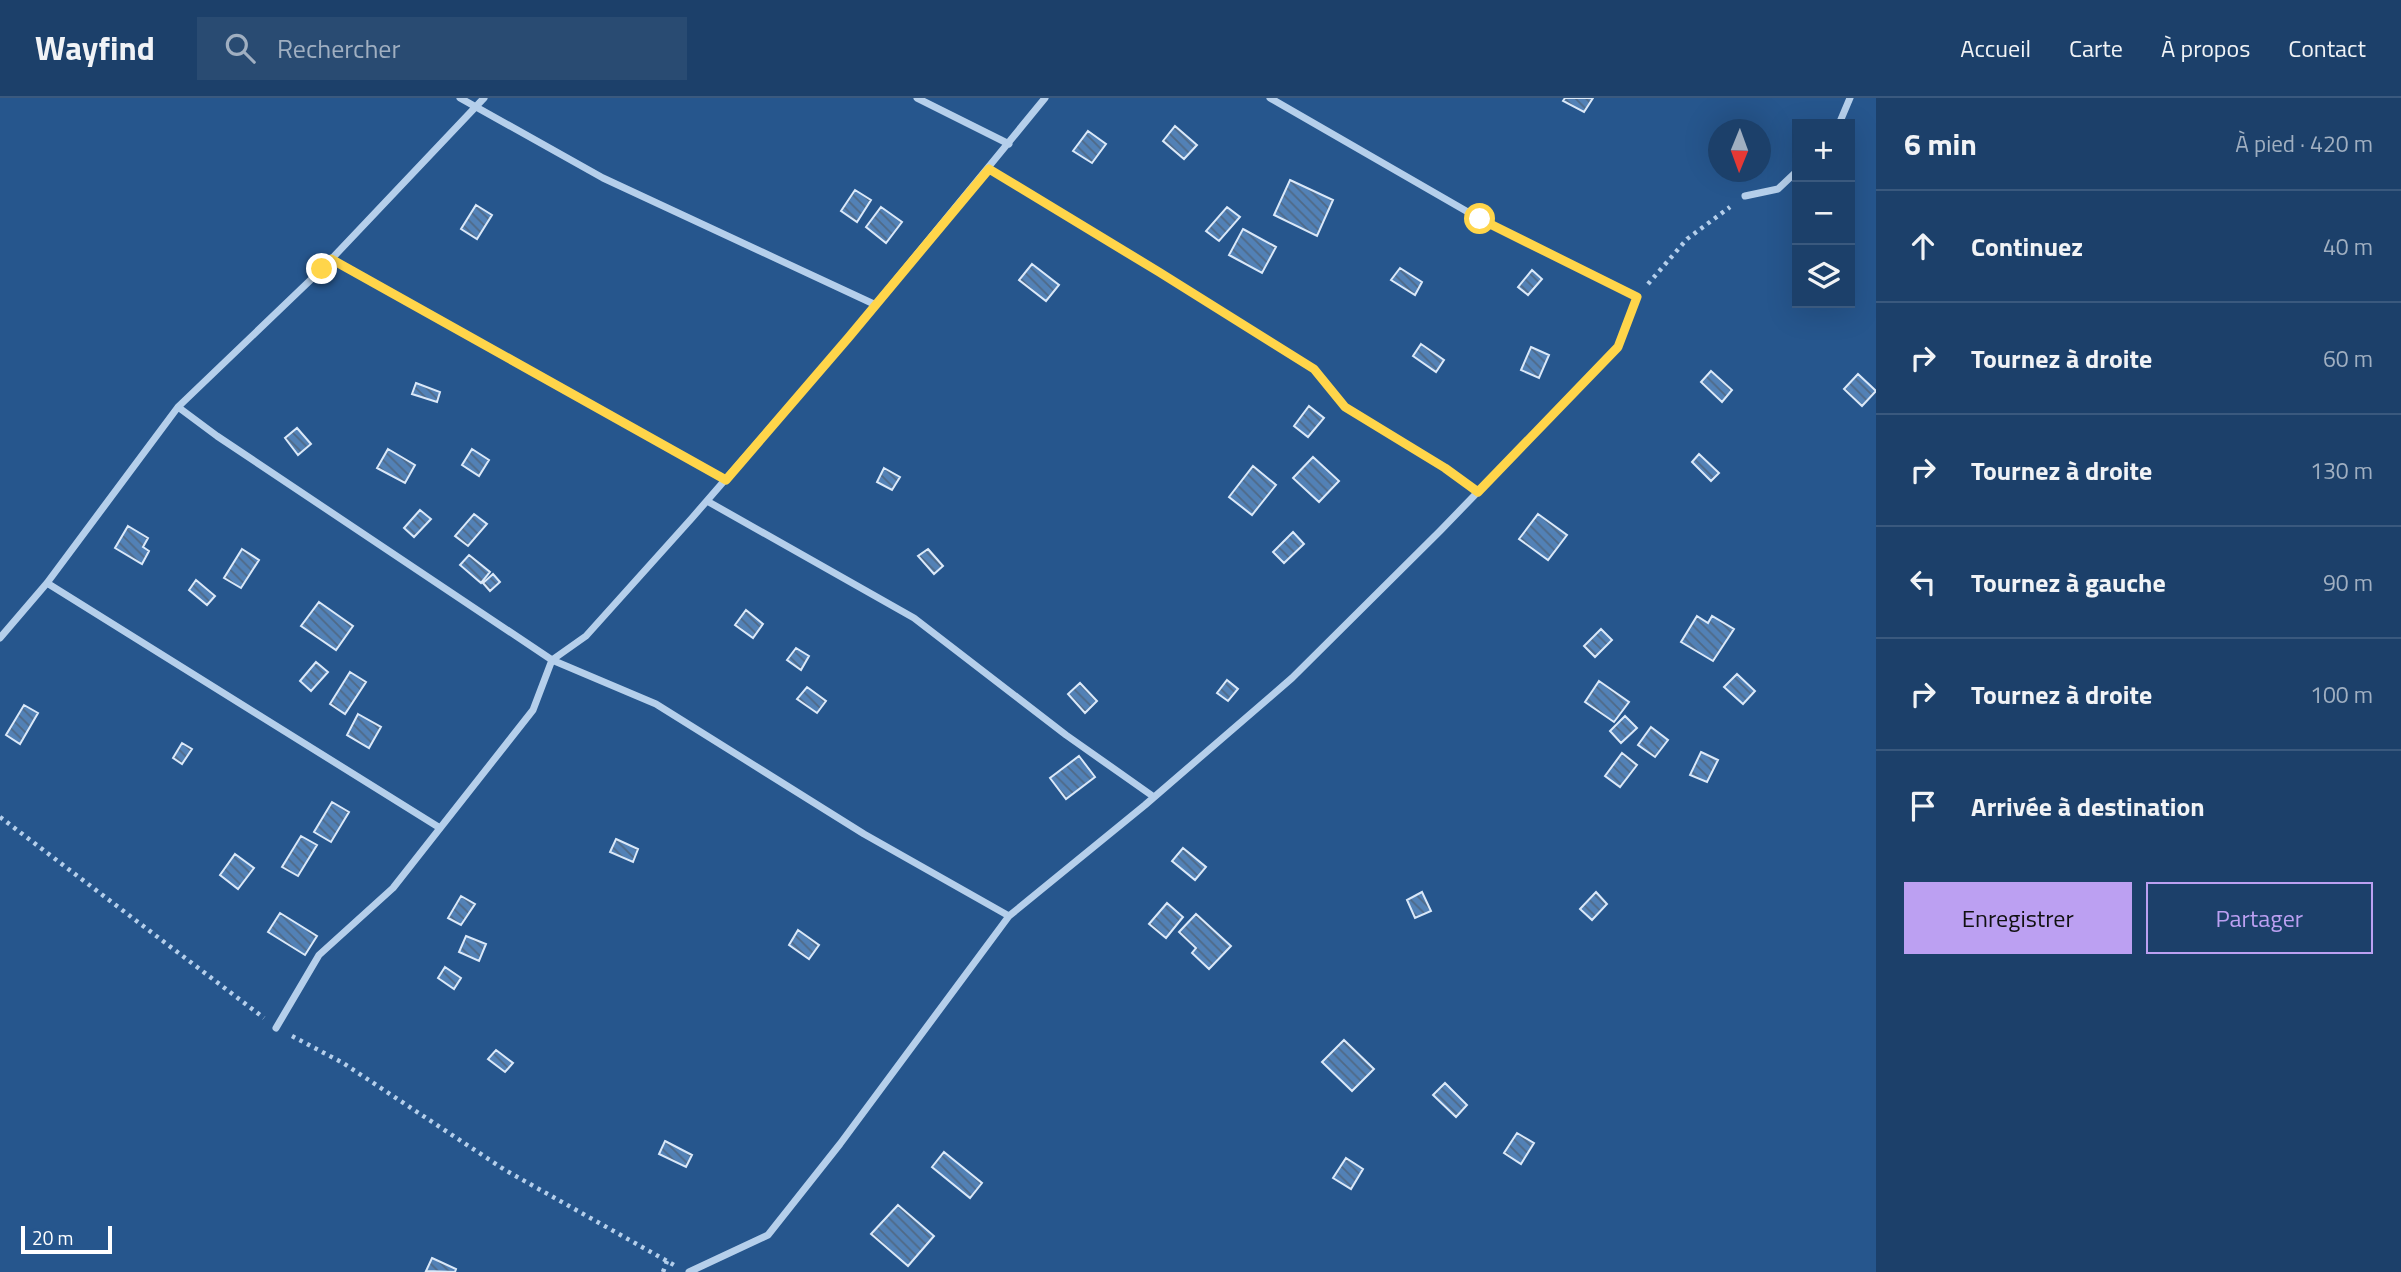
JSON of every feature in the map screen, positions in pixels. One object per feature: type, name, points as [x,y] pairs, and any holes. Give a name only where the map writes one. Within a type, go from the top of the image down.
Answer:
[{"type":"street","points":[[460,98],[603,178],[876,305]]},
{"type":"street","points":[[0,638],[47,583],[178,407],[331,259],[484,98]]},
{"type":"street","points":[[917,98],[1009,144]]},
{"type":"street","points":[[276,1028],[319,956],[393,888],[533,710],[552,660],[586,636],[726,480],[876,305],[1045,98]]},
{"type":"street","points":[[688,1272],[768,1234],[840,1144],[1009,916],[1154,797],[1292,678],[1618,347],[1637,297],[1480,219],[1270,98]]},
{"type":"street","points":[[1841,119],[1850,98]]},
{"type":"street","points":[[989,169],[1314,369],[1345,407],[1445,468],[1478,492]]},
{"type":"street","points":[[1745,196],[1778,189],[1792,176]]},
{"type":"street","points":[[331,259],[726,480]]},
{"type":"street","points":[[178,407],[217,436],[552,660],[656,704],[864,834],[1009,916]]},
{"type":"street","points":[[707,501],[914,618],[1066,735],[1154,797]]},
{"type":"street","points":[[47,583],[440,828]]},
{"type":"path","points":[[1637,297],[1686,239],[1745,196]]},
{"type":"path","points":[[0,817],[276,1028],[343,1063],[505,1170],[678,1266]]},
{"type":"path","points":[[663,1272],[667,1261]]},
{"type":"building","points":[[1565,98],[1593,98],[1584,112],[1563,101]]},
{"type":"building","points":[[1175,126],[1197,145],[1184,159],[1163,141]]},
{"type":"building","points":[[1088,131],[1106,144],[1092,163],[1073,151]]},
{"type":"building","points":[[1290,180],[1333,200],[1317,236],[1274,215]]},
{"type":"building","points":[[855,190],[871,200],[857,222],[841,211]]},
{"type":"building","points":[[476,205],[492,215],[477,239],[461,229]]},
{"type":"building","points":[[881,207],[902,222],[886,243],[866,227]]},
{"type":"building","points":[[1227,207],[1240,217],[1219,241],[1206,231]]},
{"type":"building","points":[[1243,229],[1276,247],[1262,273],[1229,255]]},
{"type":"building","points":[[1032,264],[1059,285],[1046,301],[1019,280]]},
{"type":"building","points":[[1400,268],[1422,282],[1415,295],[1391,280]]},
{"type":"building","points":[[1532,270],[1542,279],[1528,295],[1518,287]]},
{"type":"building","points":[[1421,344],[1444,360],[1436,372],[1413,356]]},
{"type":"building","points":[[1531,347],[1549,355],[1539,378],[1521,370]]},
{"type":"building","points":[[1711,371],[1732,390],[1722,402],[1701,382]]},
{"type":"building","points":[[1858,374],[1876,391],[1862,406],[1844,389]]},
{"type":"building","points":[[416,383],[440,392],[437,402],[412,394]]},
{"type":"building","points":[[1309,406],[1324,418],[1308,437],[1294,426]]},
{"type":"building","points":[[297,428],[311,444],[298,455],[285,438]]},
{"type":"building","points":[[388,449],[415,465],[405,483],[377,468]]},
{"type":"building","points":[[472,449],[489,460],[479,476],[462,465]]},
{"type":"building","points":[[1699,454],[1719,473],[1711,481],[1692,462]]},
{"type":"building","points":[[1313,457],[1339,481],[1319,502],[1293,478]]},
{"type":"building","points":[[1253,466],[1276,485],[1252,515],[1229,497]]},
{"type":"building","points":[[884,468],[900,477],[892,490],[877,482]]},
{"type":"building","points":[[420,510],[431,519],[414,537],[404,528]]},
{"type":"building","points":[[474,514],[487,524],[468,546],[455,536]]},
{"type":"building","points":[[1538,514],[1567,535],[1548,560],[1519,539]]},
{"type":"building","points":[[128,526],[148,538],[143,547],[149,551],[142,564],[115,548]]},
{"type":"building","points":[[1293,532],[1304,544],[1284,563],[1273,552]]},
{"type":"building","points":[[242,549],[259,560],[241,588],[224,578]]},
{"type":"building","points":[[928,549],[943,566],[934,574],[918,556]]},
{"type":"building","points":[[469,555],[490,572],[481,583],[460,565]]},
{"type":"building","points":[[493,574],[500,582],[490,591],[483,583]]},
{"type":"building","points":[[196,580],[215,596],[207,605],[189,590]]},
{"type":"building","points":[[319,602],[353,626],[336,650],[301,626]]},
{"type":"building","points":[[746,610],[763,624],[753,638],[735,625]]},
{"type":"building","points":[[1697,616],[1708,623],[1712,616],[1734,629],[1713,661],[1681,642]]},
{"type":"building","points":[[1601,629],[1612,640],[1595,657],[1584,646]]},
{"type":"building","points":[[796,648],[809,656],[801,670],[787,660]]},
{"type":"building","points":[[316,662],[328,672],[311,691],[300,681]]},
{"type":"building","points":[[350,672],[366,682],[345,714],[330,704]]},
{"type":"building","points":[[1737,674],[1755,691],[1743,704],[1724,687]]},
{"type":"building","points":[[1227,680],[1238,689],[1228,701],[1217,693]]},
{"type":"building","points":[[1599,681],[1629,702],[1614,722],[1585,702]]},
{"type":"building","points":[[1080,683],[1097,701],[1085,713],[1068,694]]},
{"type":"building","points":[[807,687],[826,701],[817,713],[797,699]]},
{"type":"building","points":[[24,705],[38,713],[20,744],[6,735]]},
{"type":"building","points":[[358,714],[381,727],[369,748],[347,735]]},
{"type":"building","points":[[1625,716],[1637,728],[1621,743],[1610,731]]},
{"type":"building","points":[[1651,727],[1668,740],[1655,757],[1638,745]]},
{"type":"building","points":[[182,743],[192,749],[182,764],[173,758]]},
{"type":"building","points":[[1701,752],[1718,760],[1707,782],[1690,775]]},
{"type":"building","points":[[1622,753],[1637,765],[1620,787],[1605,776]]},
{"type":"building","points":[[1079,756],[1095,777],[1066,799],[1050,778]]},
{"type":"building","points":[[332,802],[349,812],[331,842],[314,832]]},
{"type":"building","points":[[301,836],[317,845],[298,876],[282,867]]},
{"type":"building","points":[[616,839],[638,849],[633,862],[610,852]]},
{"type":"building","points":[[1183,848],[1206,867],[1195,880],[1172,861]]},
{"type":"building","points":[[235,854],[254,868],[238,889],[220,875]]},
{"type":"building","points":[[1422,892],[1431,911],[1415,918],[1407,900]]},
{"type":"building","points":[[1596,892],[1607,904],[1592,920],[1580,909]]},
{"type":"building","points":[[461,896],[475,904],[461,925],[448,918]]},
{"type":"building","points":[[1167,903],[1183,917],[1166,938],[1149,924]]},
{"type":"building","points":[[280,913],[317,936],[305,955],[268,932]]},
{"type":"building","points":[[1196,914],[1231,946],[1209,969],[1192,953],[1196,948],[1179,932]]},
{"type":"building","points":[[798,930],[819,945],[809,959],[789,945]]},
{"type":"building","points":[[466,936],[486,944],[479,961],[459,952]]},
{"type":"building","points":[[445,967],[461,978],[454,989],[438,978]]},
{"type":"building","points":[[1344,1040],[1374,1069],[1352,1091],[1322,1062]]},
{"type":"building","points":[[496,1050],[513,1063],[505,1072],[488,1059]]},
{"type":"building","points":[[1445,1083],[1467,1105],[1456,1117],[1433,1095]]},
{"type":"building","points":[[1517,1133],[1534,1143],[1521,1164],[1504,1153]]},
{"type":"building","points":[[665,1141],[692,1155],[686,1167],[659,1154]]},
{"type":"building","points":[[944,1152],[982,1183],[970,1198],[932,1167]]},
{"type":"building","points":[[1346,1158],[1363,1169],[1351,1189],[1333,1178]]},
{"type":"building","points":[[898,1205],[934,1236],[908,1266],[871,1234]]},
{"type":"building","points":[[432,1258],[456,1269],[455,1272],[426,1271]]},
{"type":"route","points":[[322,269],[331,259],[726,480],[989,169],[1314,369],[1345,407],[1445,468],[1478,492],[1618,347],[1637,297],[1480,219]]}]
